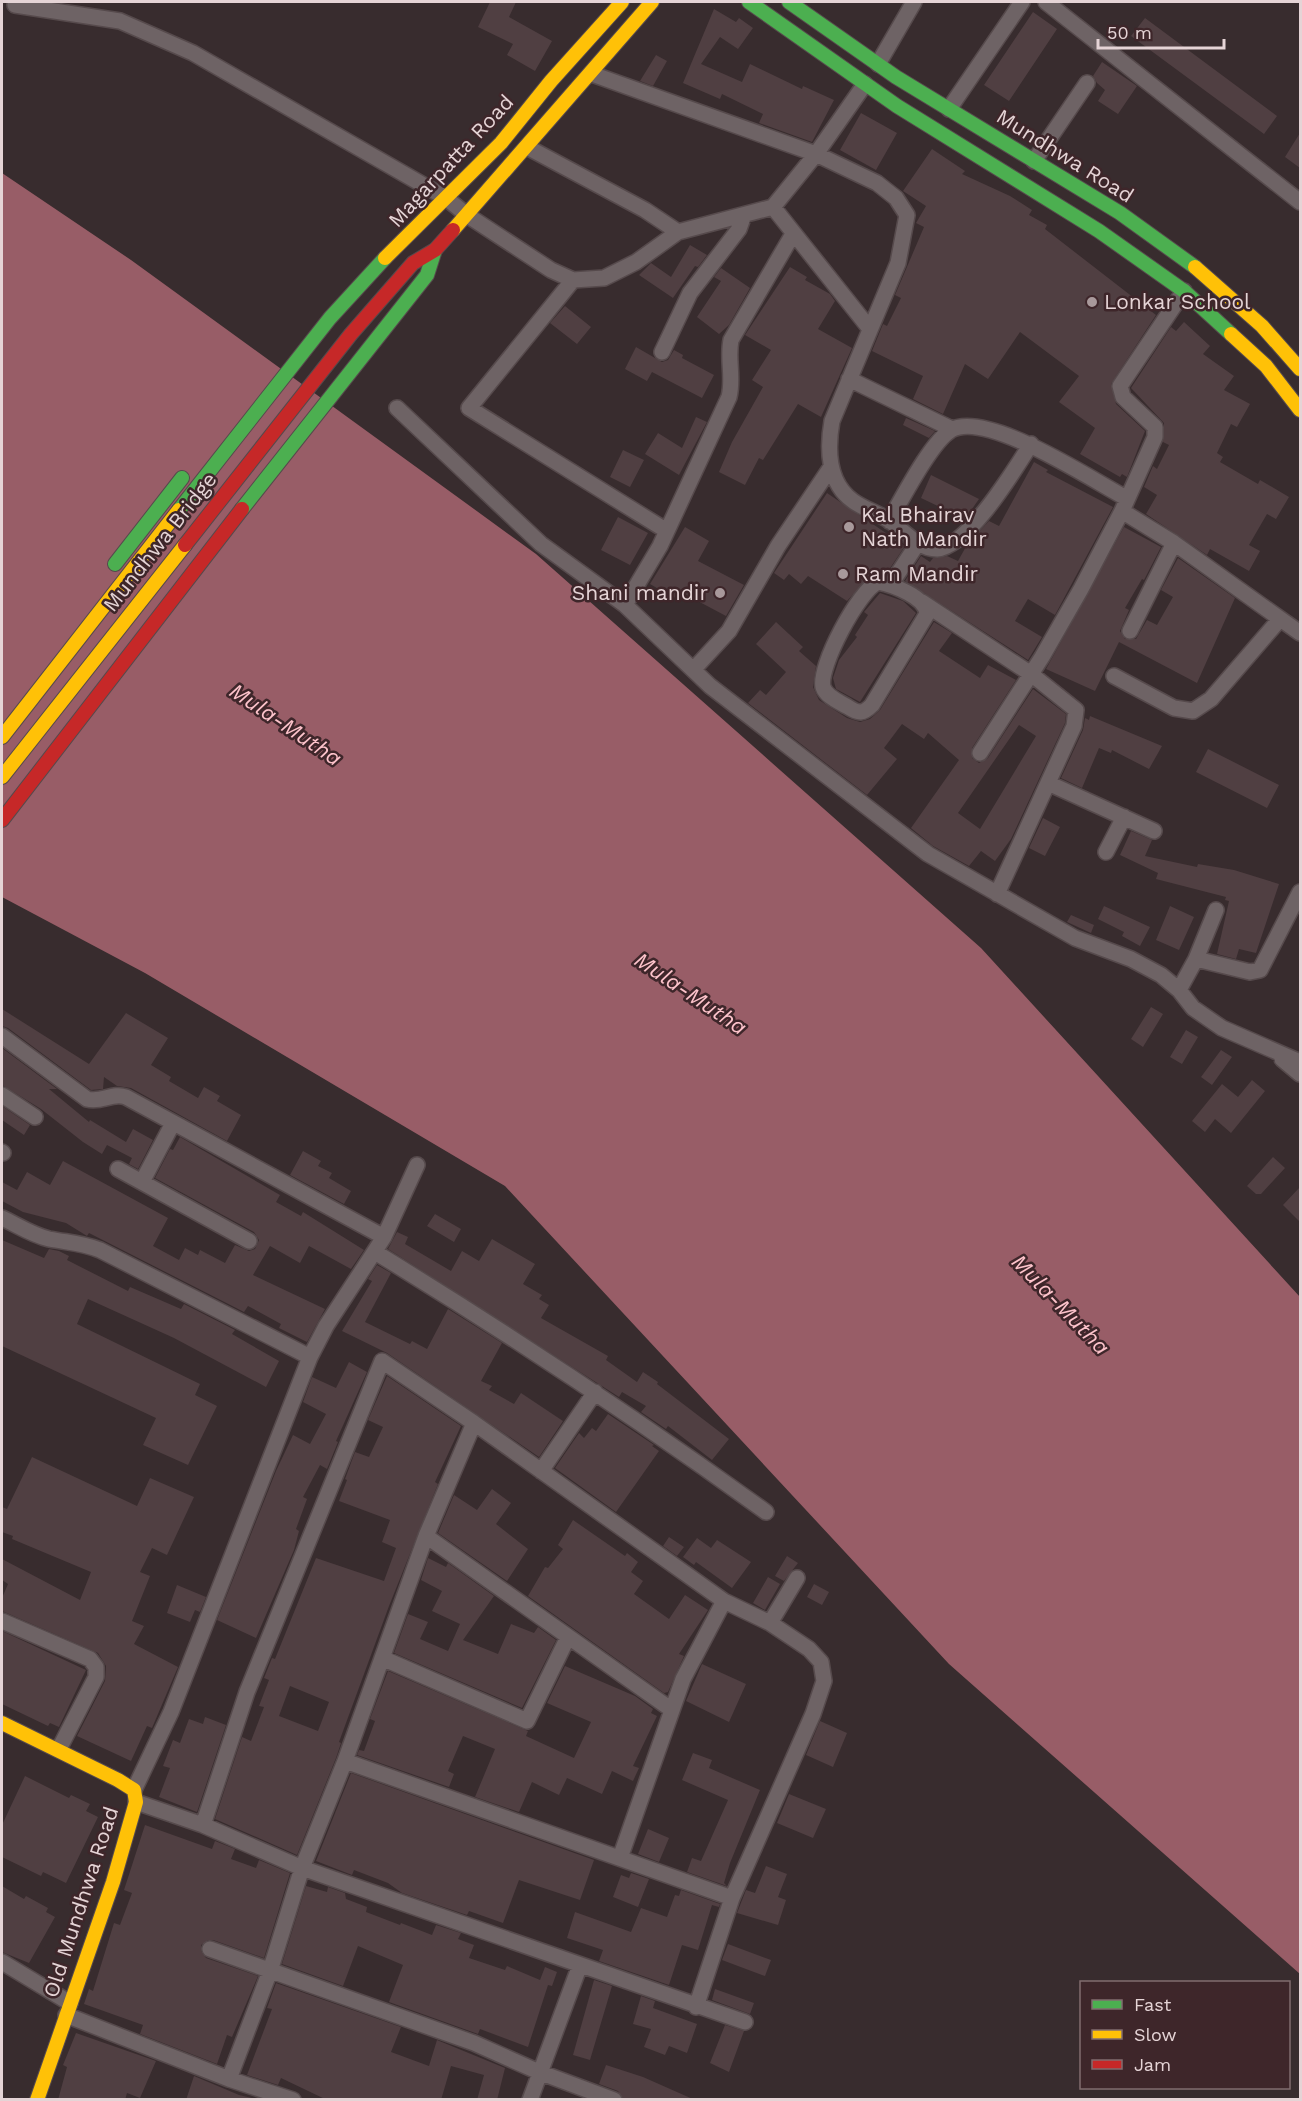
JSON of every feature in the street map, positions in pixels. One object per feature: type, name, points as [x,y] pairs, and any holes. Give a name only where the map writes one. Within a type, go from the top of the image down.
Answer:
[{"type":"main road","name":"Magarpatta Road","points":[[2,737],[330,318],[416,225],[501,143],[551,81],[622,2]]},
{"type":"main road","points":[[2,820],[363,353],[427,275],[435,250],[592,74],[652,2]]},
{"type":"main road","name":"Mundhwa Road","points":[[749,2],[865,84],[1099,231],[1184,291],[1266,366],[1300,410]]},
{"type":"main road","name":"Mundhwa Road","points":[[789,2],[878,64],[1113,210],[1184,259],[1230,296],[1285,349],[1300,369]]},
{"type":"main road","points":[[329,298],[390,234],[416,225]]},
{"type":"main road","name":"Mundhwa Bridge","points":[[2,777],[351,334],[413,263],[435,250]]},
{"type":"main road","points":[[107,573],[194,463]]},
{"type":"main road","name":"Old Mundhwa Road","points":[[2,1723],[90,1763],[135,1796],[113,1882],[37,2100]]},
{"type":"street","points":[[878,64],[914,2]]},
{"type":"street","points":[[949,109],[1022,2]]},
{"type":"street","points":[[1046,2],[1300,202]]},
{"type":"street","points":[[15,4],[120,21],[193,54],[446,198],[467,215],[551,270],[573,280],[603,278],[636,262],[678,232],[773,207],[816,154],[865,84]]},
{"type":"street","points":[[592,74],[816,154],[877,183],[896,198],[907,215],[898,263],[832,421],[828,442],[831,467],[840,488],[853,501],[889,521],[918,543],[936,549],[947,544],[982,515],[1031,444]]},
{"type":"street","points":[[1034,161],[1087,84]]},
{"type":"street","points":[[527,147],[645,210],[678,232]]},
{"type":"street","points":[[773,207],[870,328]]},
{"type":"street","points":[[662,352],[690,293],[739,229],[744,215]]},
{"type":"street","points":[[625,605],[667,531],[729,397],[733,382],[728,354],[731,340],[793,234]]},
{"type":"street","points":[[573,280],[469,408],[667,531]]},
{"type":"street","points":[[980,753],[1061,626],[1124,505],[1155,437],[1155,427],[1123,397],[1120,386],[1184,291]]},
{"type":"street","points":[[849,379],[952,429],[971,427],[1031,444],[1124,505],[1300,633]]},
{"type":"street","points":[[397,408],[541,544],[625,605],[727,700],[928,854],[1075,938],[1131,959],[1161,975],[1179,990],[1193,1008],[1222,1028],[1300,1062]]},
{"type":"street","points":[[889,521],[937,442],[952,429]]},
{"type":"street","points":[[693,670],[729,631],[778,546],[831,467]]},
{"type":"street","points":[[891,584],[918,543]]},
{"type":"street","points":[[1130,631],[1174,543]]},
{"type":"street","points":[[922,602],[927,608],[924,621],[866,712],[857,713],[824,690],[822,675],[828,657],[866,590],[878,582],[891,584],[922,602],[1031,674],[1076,710],[1074,726],[997,894]]},
{"type":"street","points":[[1114,676],[1174,708],[1193,711],[1211,699],[1280,619]]},
{"type":"street","points":[[1048,783],[1154,831]]},
{"type":"street","points":[[1106,852],[1124,817]]},
{"type":"street","points":[[1196,958],[1250,972],[1260,970],[1300,892]]},
{"type":"street","points":[[1179,990],[1196,958],[1216,910]]},
{"type":"street","points":[[2,1036],[87,1099],[99,1100],[118,1094],[384,1237]]},
{"type":"street","points":[[1273,1051],[1300,1074]]},
{"type":"street","points":[[2,1095],[35,1117]]},
{"type":"street","points":[[142,1182],[173,1123]]},
{"type":"street","points":[[417,1165],[384,1237],[310,1357],[171,1712],[135,1796],[302,1868],[696,2007],[745,2022]]},
{"type":"street","points":[[118,1169],[249,1241]]},
{"type":"street","points":[[2,1218],[40,1236],[76,1241],[100,1250],[310,1357]]},
{"type":"street","points":[[375,1252],[486,1320],[595,1392],[766,1512]]},
{"type":"street","points":[[203,1825],[247,1692],[382,1361],[474,1423],[723,1602],[770,1623],[809,1649],[821,1662],[824,1681],[732,1898],[696,2007]]},
{"type":"street","points":[[541,1471],[595,1392]]},
{"type":"street","points":[[229,2079],[270,1971],[302,1868],[345,1761],[426,1536],[474,1423]]},
{"type":"street","points":[[426,1536],[672,1710]]},
{"type":"street","points":[[770,1623],[797,1578]]},
{"type":"street","points":[[620,1858],[683,1678],[723,1602]]},
{"type":"street","points":[[2,1621],[90,1659],[96,1667],[96,1677],[59,1749]]},
{"type":"street","points":[[382,1658],[527,1721],[568,1637]]},
{"type":"street","points":[[345,1761],[732,1898]]},
{"type":"street","points":[[210,1948],[474,2043],[539,2072],[614,2100]]},
{"type":"street","points":[[2,1962],[68,2009],[229,2079],[293,2100]]},
{"type":"street","points":[[530,2100],[580,1965]]},
{"type":"water","name":"Mula-Mutha","points":[[2,173],[131,260],[536,554],[981,948],[1300,1297],[1300,1974],[949,1664],[505,1186],[145,973],[2,897]]},
{"type":"building","points":[[490,2],[516,2],[509,17],[552,41],[535,71],[507,55],[513,44],[478,27]]},
{"type":"building","points":[[714,9],[736,22],[739,18],[753,28],[738,49],[720,37],[701,64],[742,82],[750,64],[802,89],[803,86],[834,100],[812,142],[759,123],[763,114],[722,94],[720,99],[683,83]]},
{"type":"building","points":[[1033,12],[1057,29],[1009,101],[984,85]]},
{"type":"building","points":[[1145,18],[1277,116],[1264,134],[1131,36]]},
{"type":"building","points":[[656,55],[667,61],[653,86],[640,81]]},
{"type":"building","points":[[1102,62],[1137,86],[1118,114],[1098,101],[1105,90],[1093,76]]},
{"type":"building","points":[[861,113],[897,133],[876,170],[840,150]]},
{"type":"building","points":[[1300,133],[1300,168],[1285,157]]},
{"type":"building","points":[[932,149],[965,171],[962,174],[1010,196],[1032,210],[1029,215],[1047,225],[1045,229],[1156,315],[1111,384],[1116,404],[1145,431],[1127,477],[1122,474],[1120,477],[1080,454],[1095,428],[1059,402],[1079,376],[1020,332],[988,379],[965,364],[943,414],[913,399],[923,376],[872,351],[883,324],[887,326],[901,298],[895,295],[924,227],[916,223],[926,206],[903,191]]},
{"type":"building","points":[[690,245],[707,255],[698,267],[695,266],[673,298],[639,275],[651,263],[671,277]]},
{"type":"building","points":[[790,267],[807,277],[805,280],[830,294],[835,301],[818,329],[852,348],[821,417],[798,404],[763,460],[759,458],[745,485],[719,472],[732,442],[763,387],[752,380],[771,350],[745,335]]},
{"type":"building","points":[[721,268],[750,288],[729,325],[719,334],[697,317],[721,281],[714,277]]},
{"type":"building","points":[[565,306],[591,327],[577,344],[550,323]]},
{"type":"building","points":[[1184,322],[1210,346],[1203,354],[1234,376],[1224,390],[1250,404],[1237,427],[1231,424],[1217,453],[1223,457],[1220,462],[1258,484],[1260,480],[1289,497],[1276,519],[1267,514],[1249,545],[1260,551],[1249,571],[1210,549],[1207,555],[1146,514],[1157,495],[1144,487],[1153,466],[1157,469],[1169,445],[1163,442],[1164,423],[1131,388],[1171,327],[1176,331]]},
{"type":"building","points":[[636,347],[662,362],[668,360],[674,350],[683,355],[682,358],[714,375],[702,398],[652,372],[647,381],[625,369]]},
{"type":"building","points":[[696,417],[707,422],[679,475],[645,454],[658,433],[682,448]]},
{"type":"building","points":[[906,418],[935,431],[929,438],[903,425]]},
{"type":"building","points":[[623,450],[644,460],[630,487],[610,477]]},
{"type":"building","points":[[1034,462],[1048,470],[1046,472],[1113,507],[1055,615],[1028,599],[1015,621],[1042,637],[1028,660],[905,581],[921,556],[930,562],[933,558],[947,556],[958,561],[968,543],[989,521],[999,526]]},
{"type":"building","points":[[931,475],[979,499],[965,519],[921,498]]},
{"type":"building","points":[[827,493],[905,546],[886,574],[872,574],[847,601],[808,576],[801,584],[789,574],[784,580],[774,573]]},
{"type":"building","points":[[618,517],[648,533],[630,565],[601,550]]},
{"type":"building","points":[[685,527],[709,541],[698,561],[744,585],[726,616],[679,591],[674,598],[650,584]]},
{"type":"building","points":[[1124,527],[1161,547],[1144,580],[1142,579],[1125,608],[1129,610],[1120,631],[1125,639],[1136,639],[1147,620],[1157,625],[1173,597],[1161,590],[1178,558],[1235,598],[1197,683],[1119,642],[1095,691],[1046,669]]},
{"type":"building","points":[[880,593],[903,601],[916,613],[860,702],[836,689],[833,678],[839,660],[857,637],[855,635],[868,615],[864,612]]},
{"type":"building","points":[[776,622],[803,647],[799,651],[816,666],[813,687],[819,700],[847,718],[860,722],[870,719],[880,710],[934,622],[952,633],[939,651],[980,678],[988,665],[1016,680],[972,748],[972,758],[979,763],[988,758],[1033,689],[1066,714],[1065,723],[1011,839],[995,861],[981,851],[969,866],[933,846],[911,828],[959,760],[928,733],[924,739],[902,724],[884,748],[897,759],[867,795],[748,703],[760,690],[766,695],[786,672],[756,644]],"holes":[[[1019,725],[1036,736],[980,829],[958,813]]]},
{"type":"building","points":[[1090,716],[1162,746],[1149,769],[1112,750],[1111,753],[1099,748],[1082,788],[1061,778],[1083,730],[1085,718],[1089,720]]},
{"type":"building","points":[[1208,749],[1279,785],[1267,808],[1196,772]]},
{"type":"building","points":[[1043,818],[1060,827],[1045,856],[1029,848]]},
{"type":"building","points":[[1131,831],[1152,840],[1145,856],[1197,867],[1198,864],[1234,870],[1279,884],[1256,953],[1239,949],[1236,959],[1217,954],[1229,901],[1225,900],[1226,897],[1156,879],[1158,873],[1120,855]]},
{"type":"building","points":[[1104,906],[1150,927],[1140,946],[1122,936],[1124,932],[1098,919]]},
{"type":"building","points":[[1170,906],[1194,917],[1179,950],[1156,940]]},
{"type":"building","points":[[1071,915],[1094,925],[1091,933],[1067,922]]},
{"type":"building","points":[[1151,1007],[1163,1014],[1143,1047],[1131,1039]]},
{"type":"building","points":[[2,1009],[89,1064],[126,1013],[168,1038],[151,1065],[171,1077],[169,1081],[198,1098],[204,1087],[220,1096],[217,1101],[241,1115],[227,1141],[131,1088],[117,1086],[104,1077],[103,1089],[91,1090],[8,1028],[2,1026]]},
{"type":"building","points":[[1186,1030],[1198,1037],[1182,1064],[1170,1057]]},
{"type":"building","points":[[2,1048],[57,1089],[49,1089],[89,1122],[90,1120],[126,1142],[133,1129],[153,1140],[138,1169],[129,1164],[132,1158],[107,1145],[102,1154],[41,1109],[2,1085]]},
{"type":"building","points":[[1221,1050],[1232,1057],[1212,1085],[1201,1077]]},
{"type":"building","points":[[1252,1080],[1265,1091],[1231,1133],[1215,1119],[1205,1132],[1192,1121],[1222,1084],[1238,1097]]},
{"type":"building","points":[[2,1106],[30,1125],[24,1135],[2,1120]]},
{"type":"building","points":[[180,1137],[280,1195],[276,1202],[301,1216],[303,1212],[364,1250],[351,1269],[309,1246],[300,1263],[270,1246],[253,1275],[325,1309],[307,1342],[279,1328],[281,1324],[248,1306],[244,1312],[89,1233],[87,1236],[66,1223],[23,1212],[2,1201],[2,1182],[17,1190],[27,1172],[50,1185],[63,1161],[168,1218],[153,1246],[179,1260],[185,1248],[198,1255],[200,1250],[225,1263],[235,1245],[249,1251],[255,1249],[259,1240],[254,1232],[155,1178],[170,1149],[173,1150]]},
{"type":"building","points":[[303,1151],[321,1161],[318,1166],[332,1173],[329,1178],[351,1191],[344,1204],[290,1175]]},
{"type":"building","points":[[1273,1157],[1285,1168],[1261,1194],[1256,1194],[1247,1186]]},
{"type":"building","points":[[1300,1187],[1300,1222],[1283,1205]]},
{"type":"building","points":[[435,1214],[461,1229],[454,1242],[427,1226]]},
{"type":"building","points":[[397,1232],[408,1237],[405,1244],[451,1271],[462,1251],[479,1261],[492,1239],[535,1264],[523,1284],[542,1295],[539,1299],[549,1305],[541,1318],[608,1356],[606,1360],[637,1382],[643,1372],[729,1439],[712,1460],[668,1426],[666,1429],[641,1412],[646,1406],[622,1392],[619,1397],[388,1249]]},
{"type":"building","points":[[2,1240],[44,1258],[49,1249],[59,1251],[69,1256],[67,1260],[128,1291],[130,1287],[181,1309],[184,1304],[235,1330],[232,1334],[279,1361],[266,1387],[174,1338],[88,1299],[77,1324],[200,1384],[195,1395],[217,1406],[188,1465],[143,1445],[156,1418],[2,1346]]},
{"type":"building","points":[[377,1265],[391,1273],[365,1322],[410,1344],[412,1341],[427,1349],[448,1309],[502,1343],[481,1381],[492,1386],[489,1390],[514,1404],[521,1393],[563,1421],[539,1457],[387,1353],[342,1331],[372,1281],[368,1279]]},
{"type":"building","points":[[349,1362],[367,1372],[336,1441],[338,1442],[327,1469],[320,1465],[303,1497],[307,1499],[296,1529],[299,1531],[294,1550],[256,1638],[217,1620],[276,1471],[293,1435],[310,1444],[326,1414],[303,1402],[312,1377],[336,1388]]},
{"type":"building","points":[[387,1376],[461,1426],[435,1482],[438,1484],[389,1606],[339,1742],[341,1743],[336,1758],[297,1855],[215,1819],[242,1737],[251,1741],[264,1707],[259,1706],[269,1680],[264,1678],[272,1658],[275,1659],[316,1558],[384,1581],[396,1548],[382,1542],[390,1520],[339,1501],[355,1452],[369,1457],[383,1427],[368,1420]],"holes":[[[290,1686],[329,1702],[318,1731],[279,1716]]]},
{"type":"building","points":[[608,1414],[654,1445],[652,1446],[659,1451],[616,1512],[555,1468],[579,1433],[584,1438],[592,1428],[596,1431]]},
{"type":"building","points":[[32,1457],[137,1506],[150,1478],[194,1497],[167,1555],[152,1548],[140,1572],[150,1576],[132,1621],[144,1626],[134,1644],[178,1667],[152,1728],[147,1726],[131,1761],[77,1736],[105,1681],[106,1666],[98,1653],[2,1611],[2,1598],[8,1584],[2,1580],[2,1559],[80,1600],[91,1572],[12,1539],[13,1536],[2,1532],[2,1507],[7,1509]]},
{"type":"building","points":[[492,1489],[511,1503],[496,1524],[528,1549],[507,1581],[438,1533],[454,1495],[477,1510]]},
{"type":"building","points":[[573,1520],[625,1556],[627,1553],[638,1562],[631,1572],[643,1581],[634,1594],[669,1619],[685,1595],[708,1610],[679,1654],[684,1656],[668,1692],[664,1693],[528,1596],[545,1567],[548,1568],[563,1549],[558,1545]]},
{"type":"building","points":[[669,1537],[684,1547],[677,1556],[663,1546]]},
{"type":"building","points":[[697,1538],[711,1548],[717,1540],[751,1562],[732,1588],[696,1562],[694,1565],[683,1557]]},
{"type":"building","points":[[787,1556],[798,1563],[784,1581],[775,1576]]},
{"type":"building","points":[[428,1558],[446,1567],[448,1563],[494,1596],[463,1640],[498,1654],[511,1624],[534,1633],[538,1627],[556,1640],[522,1708],[394,1653],[408,1614],[428,1622],[420,1639],[448,1651],[460,1624],[432,1611],[442,1591],[421,1580]]},
{"type":"building","points":[[768,1577],[780,1584],[765,1610],[753,1603]]},
{"type":"building","points":[[814,1584],[829,1592],[822,1605],[807,1597]]},
{"type":"building","points":[[177,1585],[206,1597],[200,1612],[195,1610],[190,1622],[167,1613]]},
{"type":"building","points":[[2,1631],[86,1670],[59,1727],[50,1723],[48,1726],[2,1704]]},
{"type":"building","points":[[702,1664],[746,1684],[729,1722],[686,1701]]},
{"type":"building","points":[[565,1666],[635,1696],[653,1709],[651,1713],[657,1716],[633,1766],[639,1768],[633,1781],[612,1771],[602,1794],[567,1778],[559,1795],[532,1782],[519,1812],[475,1797],[495,1749],[463,1736],[448,1771],[454,1774],[449,1787],[357,1755],[359,1750],[364,1751],[375,1721],[370,1719],[388,1671],[528,1731],[526,1736],[574,1758],[591,1722],[547,1703]]},
{"type":"building","points":[[205,1717],[226,1725],[197,1812],[159,1797],[170,1768],[163,1766],[173,1740],[180,1743],[189,1719],[203,1724]]},
{"type":"building","points":[[820,1721],[847,1733],[833,1767],[806,1755]]},
{"type":"building","points":[[693,1753],[712,1760],[709,1768],[760,1790],[730,1863],[724,1883],[727,1886],[687,1872],[692,1858],[701,1861],[728,1800],[682,1780]]},
{"type":"building","points":[[351,1773],[594,1860],[580,1900],[519,1880],[503,1923],[469,1911],[467,1915],[402,1893],[388,1883],[354,1870],[352,1875],[316,1861]]},
{"type":"building","points":[[25,1776],[69,1798],[71,1795],[90,1804],[86,1811],[98,1817],[66,1883],[43,1872],[41,1876],[2,1857],[2,1825]]},
{"type":"building","points":[[789,1794],[826,1809],[813,1838],[777,1823]]},
{"type":"building","points":[[145,1825],[212,1849],[215,1841],[235,1849],[231,1859],[256,1868],[259,1860],[290,1873],[264,1958],[213,1940],[208,1940],[201,1945],[201,1951],[206,1958],[258,1976],[232,2037],[227,2035],[217,2064],[140,2034],[143,2025],[84,2004],[89,1989],[93,1991],[114,1923],[120,1925],[132,1893],[124,1890]]},
{"type":"building","points":[[648,1829],[669,1838],[659,1862],[638,1854]]},
{"type":"building","points":[[766,1866],[787,1874],[778,1897],[786,1900],[778,1925],[737,1913],[746,1890],[755,1893]]},
{"type":"building","points":[[631,1873],[649,1879],[638,1907],[613,1897],[621,1875],[629,1878]]},
{"type":"building","points":[[2,1886],[24,1899],[26,1896],[48,1908],[46,1912],[55,1917],[29,1963],[2,1952]]},
{"type":"building","points":[[306,1886],[327,1892],[328,1887],[345,1893],[346,1899],[367,1907],[366,1912],[432,1935],[436,1925],[461,1933],[458,1939],[474,1945],[469,1958],[505,1970],[507,1966],[540,1980],[545,1967],[557,1972],[552,1986],[548,1985],[528,2047],[480,2029],[478,2034],[389,2002],[403,1965],[358,1946],[343,1986],[282,1964]]},
{"type":"building","points":[[681,1890],[720,1904],[719,1907],[712,1905],[698,1950],[682,1945],[669,1985],[599,1961],[603,1950],[567,1938],[575,1912],[631,1932],[641,1908],[667,1917],[675,1895],[679,1896]]},
{"type":"building","points":[[728,1944],[771,1960],[765,1976],[722,1960]]},
{"type":"building","points":[[594,1980],[612,1986],[590,2060],[573,2055]]},
{"type":"building","points":[[276,1983],[401,2027],[391,2052],[429,2066],[437,2040],[505,2068],[497,2100],[477,2100],[484,2075],[451,2066],[441,2100],[327,2100],[281,2078],[278,2085],[247,2075],[272,2009],[267,2008]]},
{"type":"building","points":[[715,1989],[754,2003],[750,2014],[712,2000]]},
{"type":"building","points":[[641,1996],[655,2001],[653,2008],[697,2024],[687,2053],[669,2046],[665,2055],[644,2047],[651,2029],[633,2024]]},
{"type":"building","points":[[725,2025],[744,2031],[729,2072],[710,2063]]},
{"type":"building","points":[[76,2033],[156,2061],[140,2098],[127,2093],[125,2100],[58,2100],[67,2067],[63,2065]]},
{"type":"building","points":[[606,2065],[643,2077],[695,2100],[624,2100],[618,2091],[599,2084]]},
{"type":"building","points":[[194,2076],[239,2095],[260,2100],[186,2100]]},
{"type":"traffic: fast","points":[[749,2],[897,106],[1099,231],[1184,291],[1231,334]]},
{"type":"traffic: fast","points":[[789,2],[896,77],[1120,213],[1195,267]]},
{"type":"traffic: fast","points":[[242,509],[427,275],[435,250]]},
{"type":"traffic: fast","points":[[179,510],[330,318],[385,258]]},
{"type":"traffic: fast","points":[[115,564],[182,478]]},
{"type":"traffic: slow","points":[[385,258],[501,143],[551,81],[622,2]]},
{"type":"traffic: slow","points":[[453,230],[652,2]]},
{"type":"traffic: slow","points":[[1195,267],[1262,326],[1300,369]]},
{"type":"traffic: slow","points":[[1231,334],[1266,366],[1300,410]]},
{"type":"traffic: slow","points":[[2,737],[179,510]]},
{"type":"traffic: slow","points":[[2,777],[185,545]]},
{"type":"traffic: slow","points":[[2,1723],[118,1780],[134,1790],[136,1802],[113,1882],[37,2100]]},
{"type":"traffic: jam","points":[[185,545],[351,334],[413,263],[435,250],[453,230]]},
{"type":"traffic: jam","points":[[2,820],[242,509]]},
{"type":"place","name":"Lonkar School","points":[[1092,302]]},
{"type":"place","name":"Kal Bhairav Nath Mandir","points":[[849,527]]},
{"type":"place","name":"Ram Mandir","points":[[843,574]]},
{"type":"place","name":"Shani mandir","points":[[720,593]]}]
